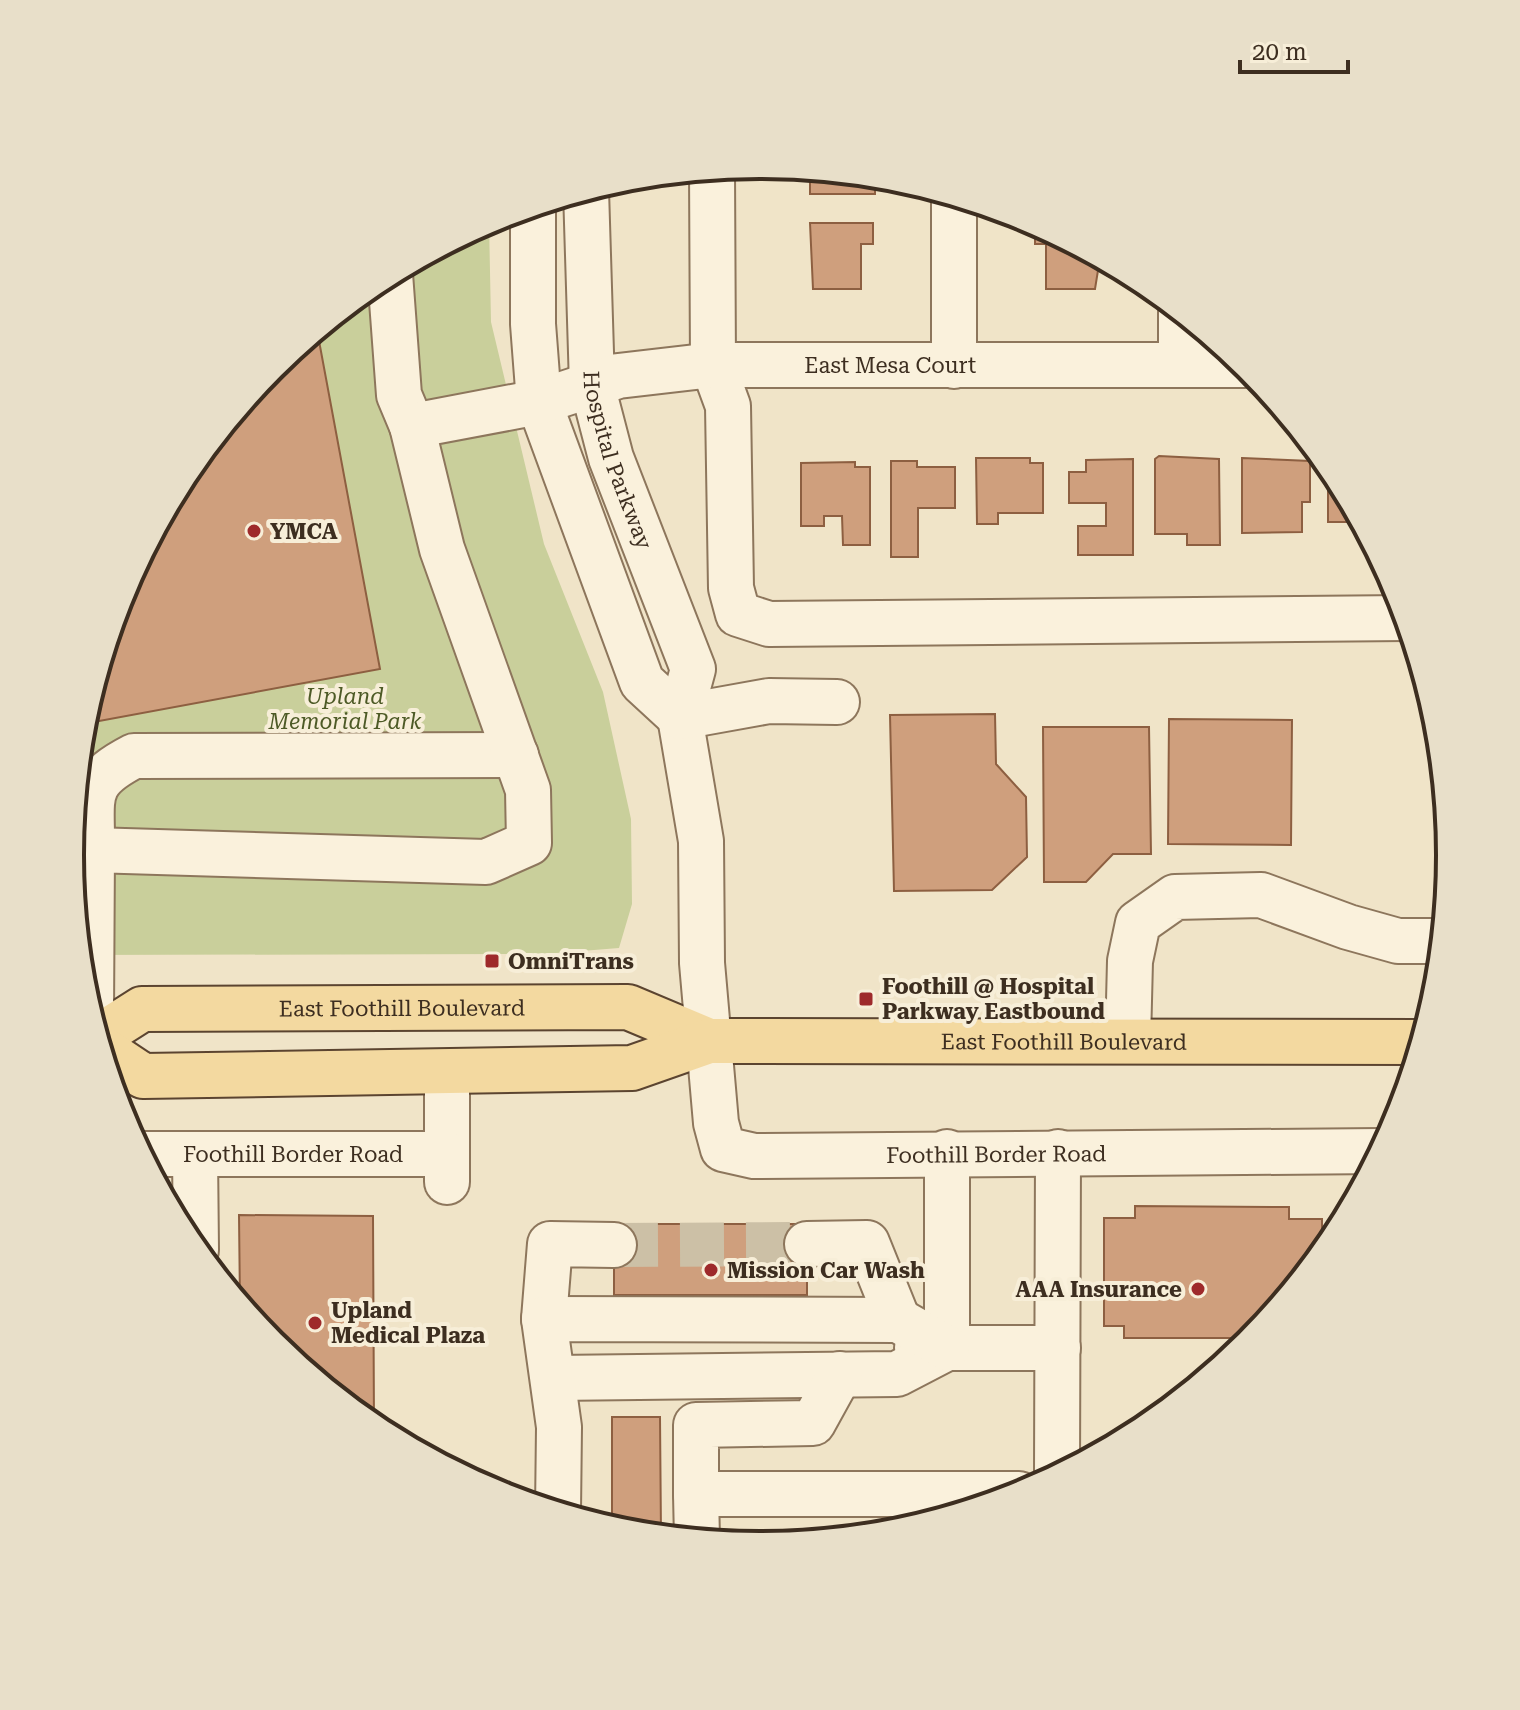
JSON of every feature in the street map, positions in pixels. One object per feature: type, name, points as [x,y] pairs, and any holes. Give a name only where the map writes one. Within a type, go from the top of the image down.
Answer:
[{"type":"main road","name":"East Foothill Boulevard","points":[[107,1031],[142,1009],[628,1007],[709,1041]]},
{"type":"main road","name":"East Foothill Boulevard","points":[[116,1058],[143,1076],[447,1073],[632,1068],[709,1041],[1409,1042]]},
{"type":"street","points":[[712,180],[713,365],[728,406],[731,588],[738,614],[769,624],[1393,618]]},
{"type":"street","name":"Hospital Parkway","points":[[586,202],[592,385],[611,458],[693,669],[680,717],[701,841],[702,963],[709,1041]]},
{"type":"street","points":[[954,208],[954,366]]},
{"type":"street","points":[[533,219],[533,324],[539,402],[642,682],[680,717],[769,701],[837,702]]},
{"type":"street","points":[[92,850],[486,862],[529,843],[528,790],[442,549],[412,426],[399,395],[391,289]]},
{"type":"street","points":[[1181,326],[1181,364]]},
{"type":"street","name":"East Mesa Court","points":[[412,426],[539,402],[618,376],[713,365],[1225,365]]},
{"type":"street","points":[[88,788],[105,772],[134,756],[516,755]]},
{"type":"street","points":[[86,800],[92,850],[91,952]]},
{"type":"street","points":[[1128,1041],[1130,961],[1138,923],[1175,897],[1261,895],[1309,915],[1398,941],[1430,941]]},
{"type":"street","name":"Foothill Border Road","points":[[709,1041],[716,1123],[723,1149],[754,1156],[947,1152],[1367,1151]]},
{"type":"street","name":"Foothill Border Road","points":[[154,1154],[447,1169],[447,1073]]},
{"type":"street","points":[[947,1152],[947,1348]]},
{"type":"street","points":[[1057,1462],[1058,1152]]},
{"type":"street","points":[[195,1154],[196,1227]]},
{"type":"street","points":[[807,1244],[867,1243],[898,1320]]},
{"type":"street","points":[[558,1500],[559,1427],[549,1348],[550,1244],[614,1245]]},
{"type":"street","points":[[549,1348],[898,1320],[947,1348]]},
{"type":"street","points":[[549,1348],[840,1374],[897,1374],[947,1348]]},
{"type":"street","points":[[549,1348],[1058,1348]]},
{"type":"street","points":[[697,1528],[696,1425],[813,1423],[840,1374]]},
{"type":"street","points":[[696,1494],[980,1494]]},
{"type":"green space","name":"Upland Memorial Park","points":[[489,236],[491,322],[544,544],[603,692],[631,819],[632,904],[619,948],[544,954],[92,955],[85,899],[85,811],[97,723],[107,680],[135,596],[198,479],[252,409],[314,347],[384,293]]},
{"type":"building","points":[[810,181],[875,189],[875,194],[810,194]]},
{"type":"building","points":[[810,223],[873,223],[873,244],[861,244],[861,289],[813,289]]},
{"type":"building","points":[[1035,238],[1098,270],[1095,289],[1046,289],[1046,244],[1035,244]]},
{"type":"building","name":"YMCA","points":[[319,343],[380,669],[97,721],[107,680],[135,596],[175,517],[198,479],[252,409]]},
{"type":"building","points":[[1159,456],[1219,459],[1220,545],[1187,545],[1187,534],[1155,534],[1155,459]]},
{"type":"building","points":[[976,458],[1030,458],[1030,463],[1043,463],[1043,513],[998,513],[998,524],[977,524]]},
{"type":"building","points":[[1242,458],[1309,461],[1310,502],[1302,502],[1302,532],[1242,533]]},
{"type":"building","points":[[1133,459],[1133,555],[1078,555],[1078,526],[1106,526],[1106,503],[1069,503],[1069,472],[1086,472],[1086,460]]},
{"type":"building","points":[[891,461],[917,461],[917,467],[955,467],[955,508],[918,508],[918,557],[891,557]]},
{"type":"building","points":[[855,462],[855,467],[870,467],[870,545],[843,545],[842,516],[824,516],[824,526],[801,526],[801,463]]},
{"type":"building","points":[[1328,489],[1348,522],[1328,522]]},
{"type":"building","points":[[995,714],[996,764],[1026,797],[1027,857],[992,890],[894,891],[890,715]]},
{"type":"building","points":[[1169,719],[1292,720],[1291,845],[1168,844]]},
{"type":"building","points":[[1043,727],[1149,727],[1151,854],[1113,854],[1086,882],[1044,882]]},
{"type":"building","name":"AAA Insurance","points":[[1135,1206],[1289,1207],[1289,1219],[1322,1219],[1322,1231],[1268,1301],[1233,1338],[1124,1338],[1124,1326],[1104,1326],[1104,1218],[1135,1218]]},
{"type":"building","name":"Upland Medical Plaza","points":[[239,1215],[373,1216],[374,1410],[314,1363],[240,1286]]},
{"type":"building","name":"Mission Car Wash","points":[[614,1224],[807,1224],[807,1295],[614,1295]]},
{"type":"building","points":[[612,1417],[660,1417],[661,1523],[612,1514]]},
{"type":"tunnel","points":[[614,1245],[807,1244]]},
{"type":"place","name":"YMCA","points":[[254,531]]},
{"type":"place","name":"OmniTrans","points":[[492,961]]},
{"type":"place","name":"Foothill @ Hospital Parkway Eastbound","points":[[866,999]]},
{"type":"place","name":"Mission Car Wash","points":[[711,1270]]},
{"type":"place","name":"AAA Insurance","points":[[1198,1289]]},
{"type":"place","name":"Upland Medical Plaza","points":[[315,1323]]}]
